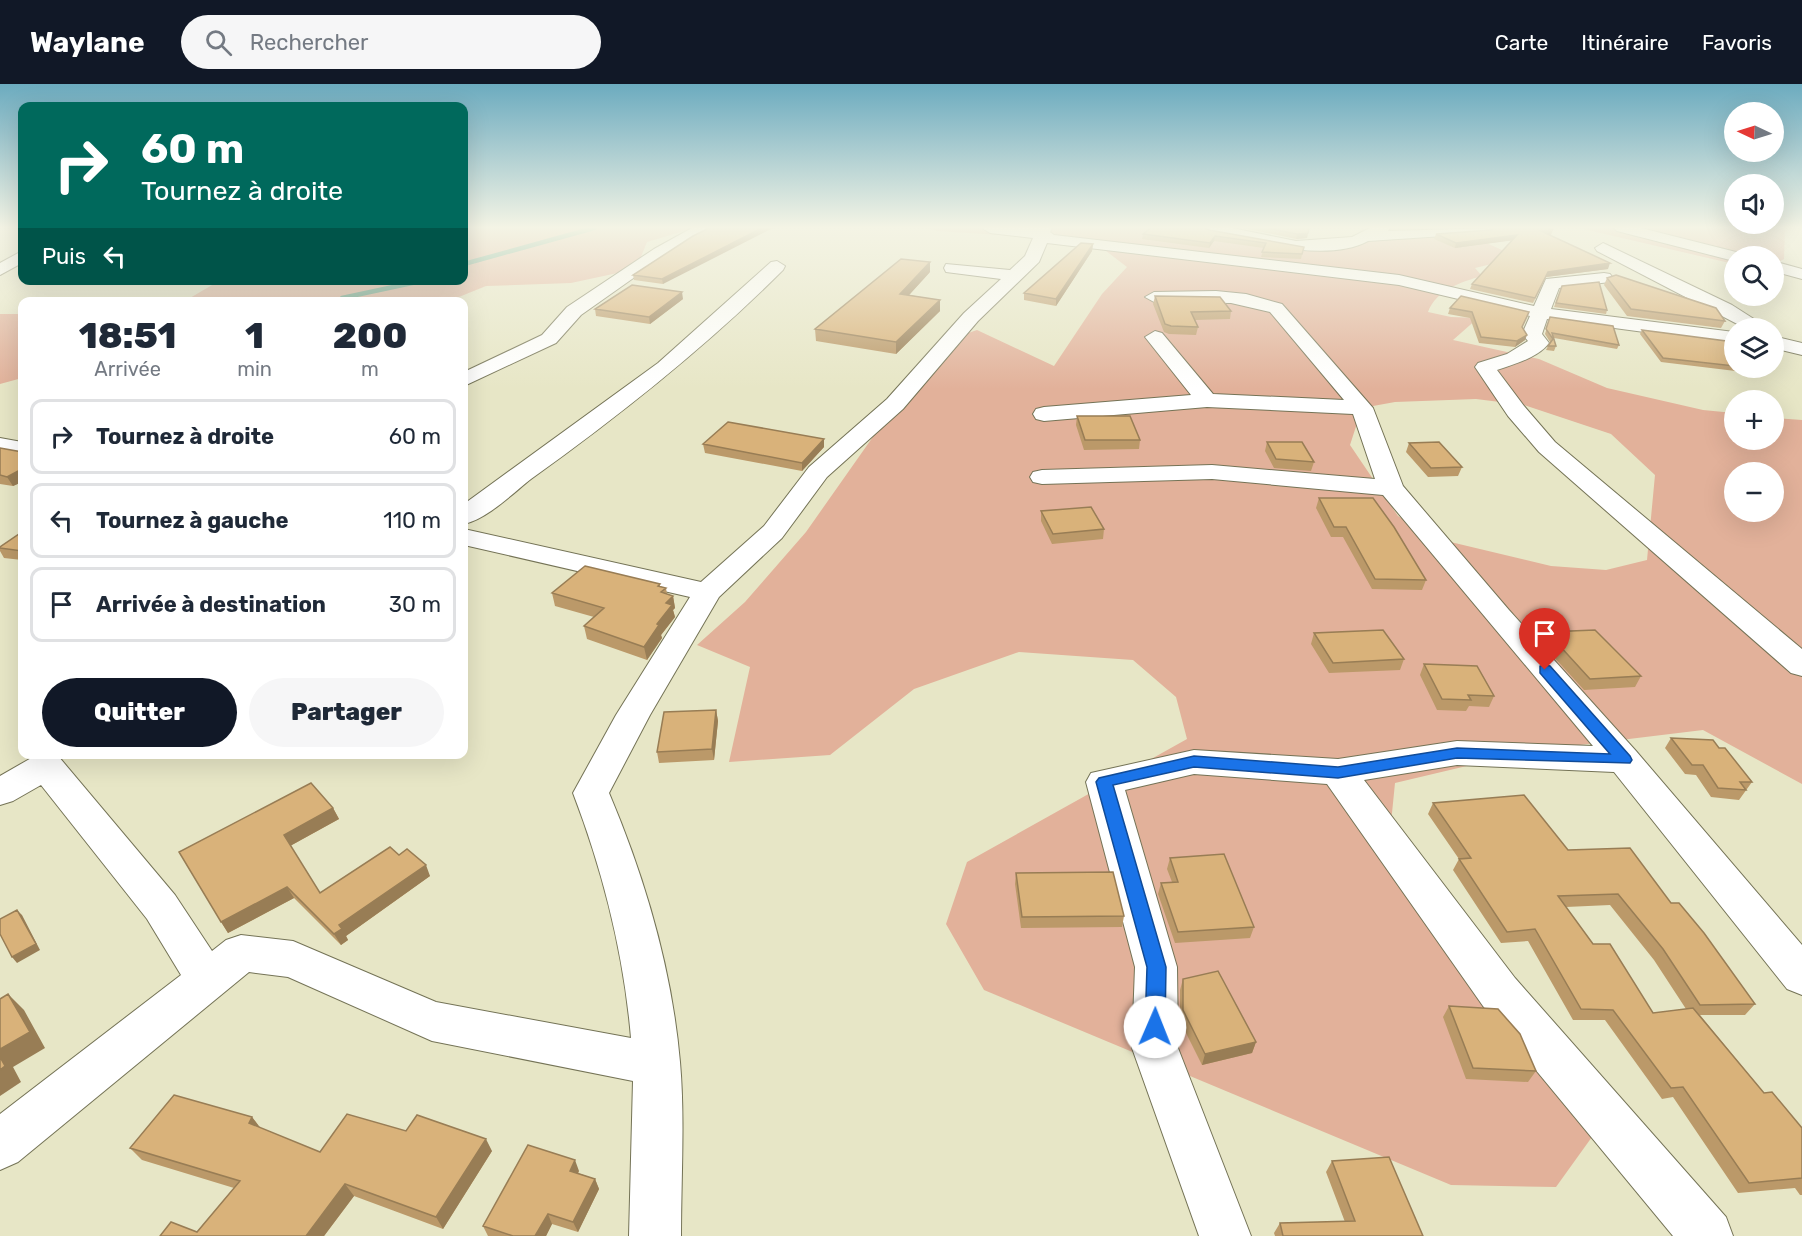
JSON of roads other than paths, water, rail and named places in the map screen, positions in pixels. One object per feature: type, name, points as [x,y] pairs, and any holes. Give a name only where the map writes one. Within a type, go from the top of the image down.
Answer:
[{"type":"street","points":[[468,378],[549,339],[574,311],[617,282]]},
{"type":"street","points":[[468,513],[672,364],[736,308],[762,282]]},
{"type":"street","points":[[655,1236],[657,1064],[648,980],[606,830],[591,793],[633,715],[707,591],[773,532],[818,472],[895,404],[971,317],[1008,282]]},
{"type":"street","points":[[1404,282],[1536,324],[1724,337]]},
{"type":"street","points":[[1565,282],[1552,283],[1536,324],[1539,343],[1514,358],[1485,367],[1516,411],[1547,447],[1802,666]]},
{"type":"street","points":[[1671,282],[1741,318]]},
{"type":"street","points":[[1154,297],[1225,295],[1260,301],[1276,308],[1362,408],[1391,488],[1624,760],[1802,976]]},
{"type":"street","points":[[1155,337],[1207,400]]},
{"type":"street","points":[[1784,343],[1802,349]]},
{"type":"street","points":[[1044,414],[1207,400],[1362,408]]},
{"type":"street","points":[[0,445],[18,448]]},
{"type":"street","points":[[1042,477],[1212,472],[1391,488]]},
{"type":"street","points":[[468,538],[707,591]]},
{"type":"street","points":[[1225,1236],[1155,1048],[1156,967],[1104,782],[1194,762],[1338,772],[1457,753],[1624,760]]},
{"type":"street","points":[[0,792],[46,766],[161,907],[207,980]]},
{"type":"street","points":[[1338,772],[1499,992],[1707,1236]]},
{"type":"street","points":[[0,1145],[241,953],[293,959],[432,1021],[657,1064]]},
{"type":"waterway","points":[[347,297],[403,285]]}]
